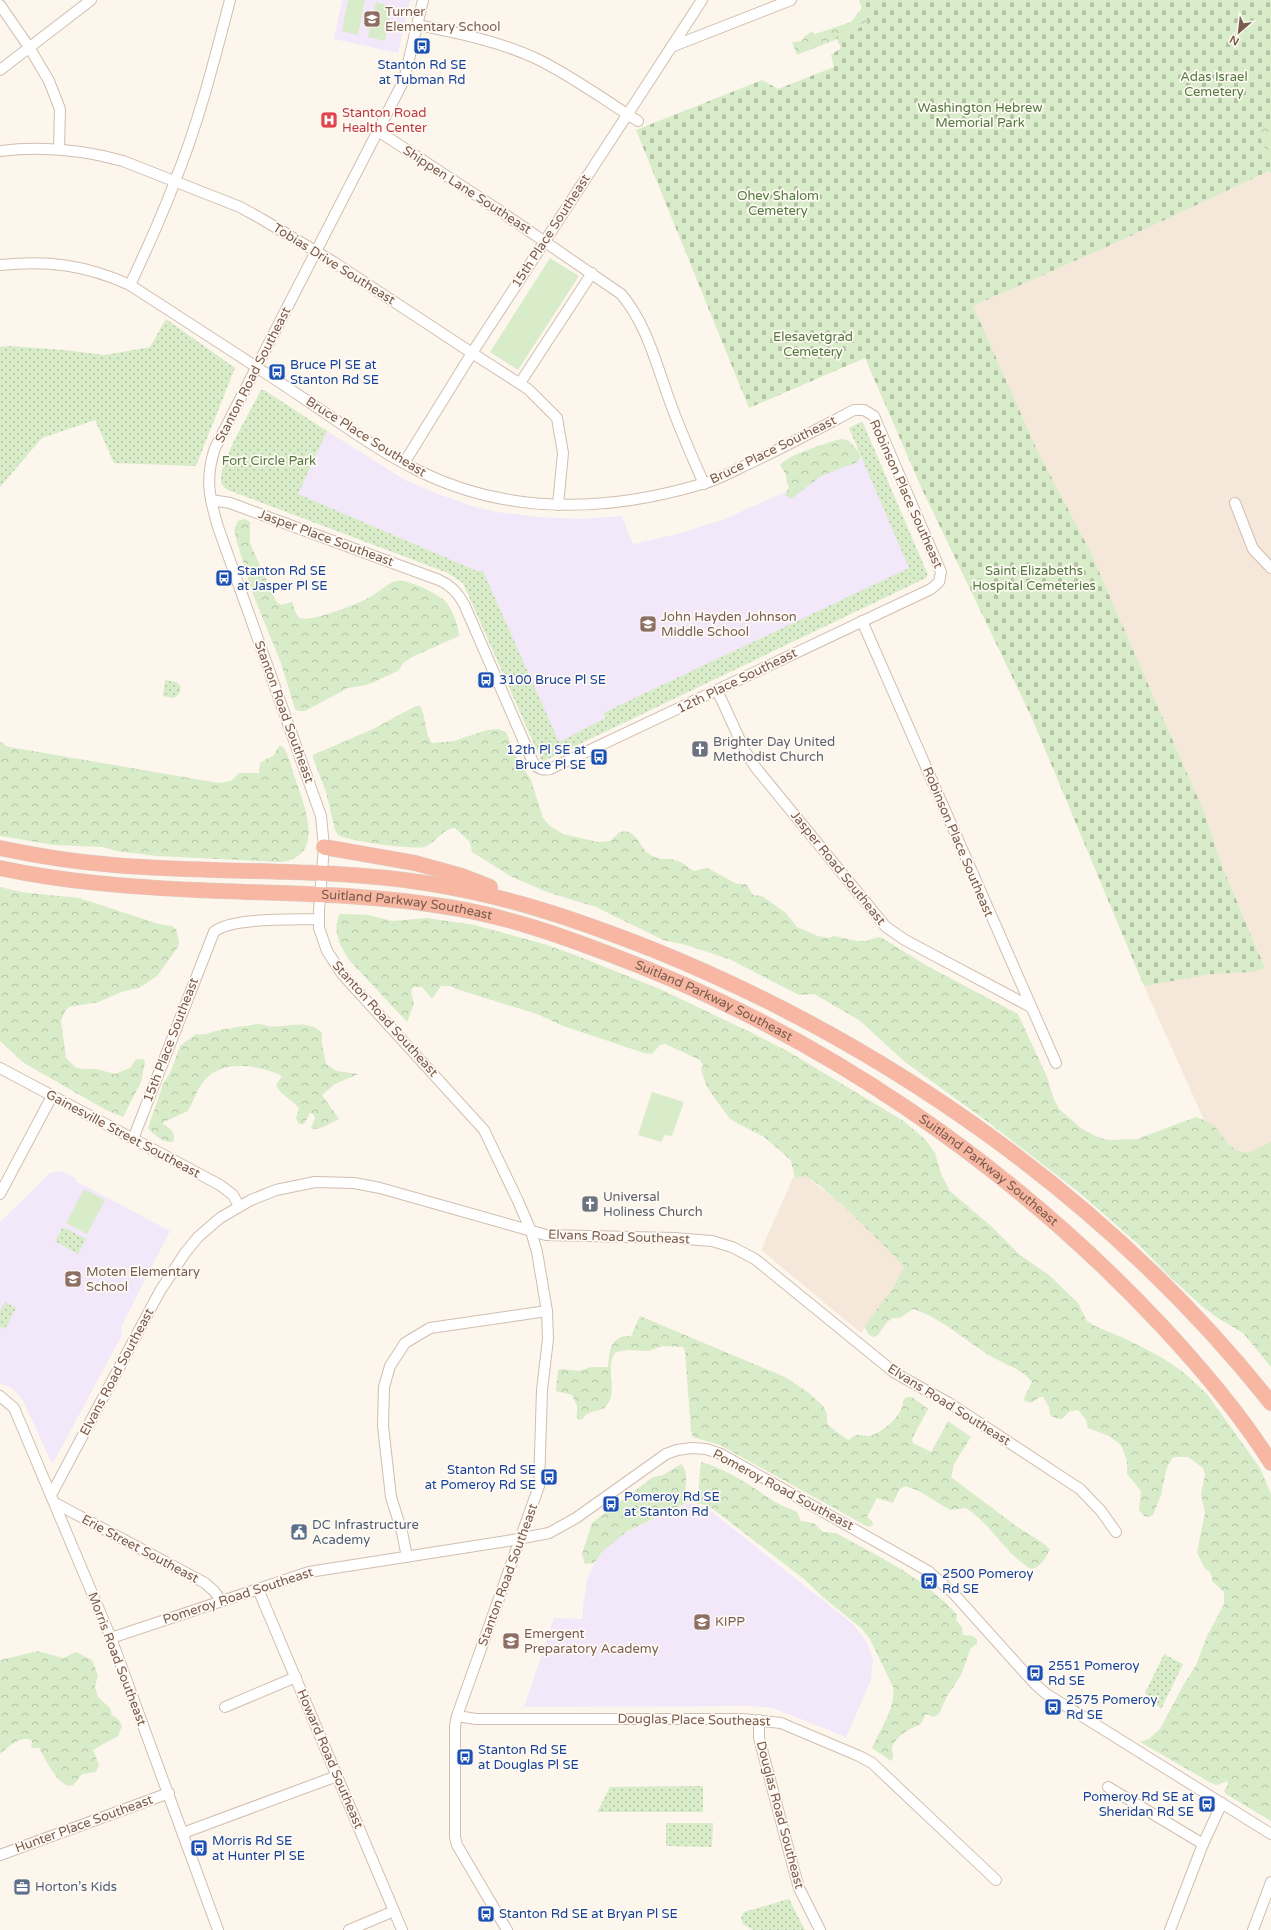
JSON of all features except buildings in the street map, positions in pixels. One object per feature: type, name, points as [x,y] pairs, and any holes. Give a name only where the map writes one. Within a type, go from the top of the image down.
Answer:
[{"type":"highway","points":[[324,847],[400,860],[446,871],[541,909]]},
{"type":"highway","name":"Suitland Parkway Southeast","points":[[0,848],[75,861],[118,866],[379,877],[427,883],[478,892],[541,909],[674,958],[754,994],[843,1041],[948,1107],[1031,1168],[1117,1240],[1195,1316],[1237,1362],[1271,1404]]},
{"type":"highway","name":"Suitland Parkway Southeast","points":[[0,868],[73,880],[118,885],[320,894],[391,899],[451,907],[495,917],[560,936],[625,960],[708,996],[776,1030],[849,1072],[903,1106],[981,1162],[1037,1208],[1093,1257],[1134,1298],[1200,1369],[1247,1427],[1271,1463]]},
{"type":"street","points":[[0,70],[91,0]]},
{"type":"street","points":[[130,285],[176,181],[211,74],[230,0]]},
{"type":"street","name":"Stanton Road Southeast","points":[[423,0],[406,75],[218,442],[212,459],[208,480],[210,500],[222,539],[317,804],[323,828],[324,847],[318,920],[325,947],[342,974],[482,1126],[518,1201],[537,1252],[547,1311],[548,1339],[541,1408],[540,1475],[536,1496],[457,1716],[455,1726],[455,1837],[457,1845],[507,1930]]},
{"type":"street","name":"15th Place Southeast","points":[[404,463],[472,354],[702,0]]},
{"type":"street","points":[[671,47],[791,0]]},
{"type":"street","points":[[0,5],[29,47],[49,81],[60,109],[59,149]]},
{"type":"street","points":[[418,25],[459,33],[512,48],[534,58],[575,81],[638,121]]},
{"type":"street","name":"Shippen Lane Southeast","points":[[378,131],[545,241],[621,294],[632,307],[642,325],[679,426],[704,484]]},
{"type":"street","name":"Tobias Drive Southeast","points":[[0,151],[59,149],[103,156],[176,181],[240,207],[317,251],[472,354],[520,383],[541,400],[557,418],[563,453],[558,505]]},
{"type":"street","name":"Bruce Place Southeast","points":[[0,265],[24,262],[55,263],[106,274],[130,285],[404,463],[434,478],[465,489],[504,498],[558,505],[585,506],[629,501],[704,484],[760,458],[854,410],[867,411]]},
{"type":"street","points":[[520,383],[592,273]]},
{"type":"street","name":"Robinson Place Southeast","points":[[867,411],[874,416],[894,461],[940,567],[940,579]]},
{"type":"street","name":"Jasper Place Southeast","points":[[210,500],[230,504],[439,580],[448,585],[457,593],[464,604],[532,760]]},
{"type":"street","points":[[1235,503],[1253,549],[1271,568]]},
{"type":"street","name":"12th Place Southeast","points":[[532,760],[538,768],[542,770],[550,769],[931,589],[940,579]]},
{"type":"street","name":"Robinson Place Southeast","points":[[862,621],[1029,1006],[1056,1063]]},
{"type":"street","name":"Jasper Road Southeast","points":[[717,690],[745,751],[754,765],[886,927],[905,940],[1029,1006]]},
{"type":"street","name":"15th Place Southeast","points":[[133,1139],[214,932],[222,926],[267,920],[318,920]]},
{"type":"street","name":"Gainesville Street Southeast","points":[[0,1068],[224,1188],[233,1195],[239,1206]]},
{"type":"street","points":[[0,1194],[52,1096]]},
{"type":"street","name":"Elvans Road Southeast","points":[[53,1499],[170,1273],[198,1237],[239,1206],[258,1197],[286,1187],[315,1182],[348,1182],[380,1188],[530,1232],[546,1235],[674,1238],[712,1241],[732,1247],[747,1254],[788,1285],[895,1373],[949,1403],[1080,1488],[1101,1511],[1116,1532]]},
{"type":"street","points":[[407,1557],[402,1532],[391,1497],[383,1426],[384,1387],[390,1366],[405,1343],[430,1328],[547,1311]]},
{"type":"street","name":"Morris Road Southeast","points":[[0,1396],[14,1408],[111,1638],[218,1930]]},
{"type":"street","name":"Pomeroy Road Southeast","points":[[111,1638],[221,1600],[309,1572],[520,1539],[549,1533],[567,1524],[666,1454],[684,1448],[701,1448],[711,1450],[924,1568],[954,1594],[1034,1683],[1045,1693],[1271,1834]]},
{"type":"street","name":"Erie Street Southeast","points":[[53,1499],[205,1583],[221,1600]]},
{"type":"street","name":"Howard Road Southeast","points":[[258,1589],[402,1930]]},
{"type":"street","points":[[225,1707],[296,1677]]},
{"type":"street","name":"Douglas Place Southeast","points":[[457,1716],[476,1719],[704,1718],[759,1720],[781,1723],[872,1763],[996,1880]]},
{"type":"street","name":"Douglas Road Southeast","points":[[759,1720],[758,1732],[760,1743],[797,1881],[820,1930]]},
{"type":"street","points":[[183,1833],[338,1776]]},
{"type":"street","points":[[1108,1787],[1203,1844]]},
{"type":"street","name":"Hunter Place Southeast","points":[[0,1855],[169,1793]]},
{"type":"street","points":[[1170,1930],[1203,1844],[1222,1803]]},
{"type":"street","points":[[1253,1930],[1271,1882]]},
{"type":"street","points":[[349,1930],[394,1911]]},
{"type":"shaded area","name":"Turner Elementary School","points":[[342,0],[410,0],[398,53],[334,39]]},
{"type":"shaded area","points":[[1271,170],[1271,1270],[1144,986],[1213,974],[1252,972],[1265,967],[1222,866],[1204,812],[1090,551],[1038,452],[973,306],[1120,241]]},
{"type":"shaded area","name":"John Hayden Johnson Middle School","points":[[327,431],[405,480],[472,506],[497,512],[539,517],[580,519],[622,516],[633,544],[681,533],[722,520],[862,458],[910,568],[603,713],[606,718],[559,742],[483,571],[477,571],[298,494]]},
{"type":"shaded area","points":[[797,1169],[913,1262],[861,1333],[761,1250]]},
{"type":"shaded area","name":"Moten Elementary School","points":[[61,1171],[77,1179],[76,1181],[170,1231],[121,1327],[122,1335],[53,1463],[51,1462],[23,1400],[13,1389],[0,1383],[0,1222],[50,1173]]},
{"type":"shaded area","name":"KIPP","points":[[688,1503],[706,1507],[854,1625],[867,1643],[873,1658],[871,1680],[846,1737],[773,1708],[752,1706],[524,1707],[554,1618],[583,1619],[583,1607],[587,1580],[595,1562],[604,1549],[620,1535]]},
{"type":"green space","points":[[348,0],[365,0],[358,35],[342,31]]},
{"type":"green space","points":[[859,0],[912,0],[841,52],[843,47],[840,38],[797,55],[792,42],[802,41],[804,37],[811,32],[815,34],[851,22],[862,8]]},
{"type":"green space","points":[[859,0],[1271,0],[1271,120],[1257,129],[1271,166],[1271,170],[1120,241],[973,306],[1038,452],[1090,551],[1204,812],[1222,866],[1265,968],[1252,972],[1213,974],[1144,986],[1031,716],[921,487],[865,358],[749,408],[636,130],[762,80],[778,89],[834,67],[831,55],[841,48],[836,37],[869,24]]},
{"type":"green space","points":[[376,2],[392,6],[385,41],[368,37]]},
{"type":"green space","points":[[1271,108],[1271,173],[1265,169],[1239,128]]},
{"type":"green space","points":[[550,258],[579,276],[518,370],[490,352]]},
{"type":"green space","name":"Fort Circle Park","points":[[166,319],[235,368],[196,466],[114,463],[95,420],[42,438],[0,487],[0,347],[9,346],[64,350],[105,355],[150,347]]},
{"type":"green space","name":"Fort Circle Park","points":[[261,390],[264,390],[327,431],[298,494],[477,571],[483,571],[559,742],[606,718],[603,713],[909,568],[849,428],[861,422],[863,423],[928,575],[926,578],[542,762],[463,583],[448,573],[228,490],[222,485],[222,472],[225,461]]},
{"type":"green space","points":[[841,439],[848,440],[857,450],[861,457],[858,462],[821,476],[791,499],[785,495],[789,487],[787,484],[786,475],[780,465],[791,457],[800,453]]},
{"type":"green space","points":[[245,519],[250,522],[250,543],[277,603],[281,605],[292,602],[296,613],[300,618],[314,618],[346,608],[370,597],[393,582],[401,581],[422,587],[446,602],[455,618],[459,636],[412,657],[403,663],[398,671],[367,685],[348,688],[305,711],[298,711],[295,709],[281,663],[252,592],[237,542],[234,530],[238,521]]},
{"type":"green space","points":[[165,680],[176,682],[181,687],[179,694],[174,698],[163,696]]},
{"type":"green space","points":[[416,706],[420,706],[424,715],[429,739],[432,743],[454,741],[487,730],[498,729],[506,732],[515,754],[531,780],[543,818],[550,826],[563,834],[598,842],[610,841],[620,832],[630,833],[634,835],[648,853],[657,858],[678,861],[694,871],[707,868],[737,884],[746,884],[753,895],[762,896],[786,913],[797,927],[818,936],[829,938],[834,936],[857,941],[866,941],[878,937],[882,938],[929,967],[1018,1014],[1047,1077],[1053,1097],[1059,1109],[1081,1128],[1095,1136],[1108,1140],[1137,1139],[1196,1117],[1213,1125],[1233,1148],[1242,1152],[1257,1149],[1271,1142],[1271,1367],[1243,1333],[1219,1319],[1203,1307],[1171,1278],[1139,1245],[1081,1194],[988,1122],[905,1062],[859,1020],[814,994],[799,995],[729,959],[686,945],[663,940],[596,907],[547,892],[512,877],[472,852],[470,842],[455,828],[447,830],[428,845],[418,848],[354,840],[338,835],[335,830],[326,792],[313,755],[373,729]]},
{"type":"green space","points":[[0,741],[6,746],[15,748],[219,783],[231,781],[239,773],[259,773],[260,763],[274,755],[279,746],[282,746],[288,757],[307,815],[308,840],[303,851],[295,858],[280,862],[157,856],[116,851],[103,847],[54,845],[0,836]]},
{"type":"green space","points":[[0,887],[21,892],[79,898],[159,924],[172,926],[176,929],[179,941],[178,947],[157,976],[139,988],[121,992],[99,1002],[69,1007],[65,1011],[61,1021],[66,1058],[75,1067],[82,1069],[96,1069],[115,1074],[130,1068],[136,1059],[143,1059],[145,1062],[141,1082],[123,1117],[106,1110],[24,1063],[0,1041]]},
{"type":"green space","points":[[340,914],[369,915],[392,921],[427,918],[474,925],[544,944],[662,990],[789,1052],[902,1120],[925,1139],[935,1153],[941,1174],[950,1191],[991,1226],[1020,1255],[1049,1275],[1078,1303],[1087,1321],[1161,1357],[1182,1371],[1207,1394],[1260,1468],[1271,1494],[1271,1821],[1226,1794],[1224,1791],[1228,1785],[1227,1781],[1217,1785],[1211,1783],[1140,1742],[1149,1739],[1160,1729],[1196,1665],[1207,1636],[1224,1604],[1224,1592],[1213,1582],[1210,1572],[1204,1567],[1197,1553],[1205,1512],[1201,1494],[1205,1474],[1203,1468],[1188,1457],[1174,1457],[1167,1467],[1161,1495],[1153,1515],[1149,1517],[1144,1516],[1139,1510],[1141,1491],[1127,1474],[1127,1461],[1121,1445],[1109,1436],[1088,1428],[1086,1420],[1078,1410],[1070,1411],[1062,1419],[1055,1418],[1050,1415],[1049,1407],[1043,1397],[1040,1397],[1031,1403],[1025,1401],[1024,1398],[1032,1382],[1024,1374],[984,1352],[955,1331],[935,1319],[913,1309],[900,1318],[893,1318],[887,1322],[878,1335],[874,1337],[869,1335],[865,1328],[866,1324],[894,1287],[904,1266],[850,1212],[818,1184],[805,1176],[795,1178],[791,1161],[764,1137],[731,1120],[707,1087],[701,1070],[703,1065],[700,1060],[665,1044],[660,1045],[652,1054],[644,1053],[563,1026],[537,1014],[456,989],[451,986],[441,986],[432,999],[422,987],[413,987],[411,992],[414,1004],[407,1022],[350,961],[338,939],[336,926]]},
{"type":"green space","points":[[258,1024],[274,1027],[303,1025],[316,1028],[322,1033],[322,1044],[326,1064],[337,1071],[358,1074],[335,1084],[322,1095],[339,1119],[322,1128],[315,1129],[311,1128],[315,1118],[313,1114],[310,1113],[304,1124],[299,1124],[296,1118],[299,1108],[278,1089],[276,1085],[282,1076],[253,1067],[231,1067],[220,1069],[211,1074],[199,1088],[188,1111],[164,1122],[163,1124],[170,1129],[174,1136],[173,1142],[162,1140],[156,1136],[148,1128],[163,1084],[171,1071],[180,1046],[196,1034],[206,1034],[220,1030]]},
{"type":"green space","points":[[652,1092],[684,1102],[672,1136],[665,1135],[661,1142],[638,1135]]},
{"type":"green space","points":[[84,1189],[105,1200],[87,1234],[66,1223]]},
{"type":"green space","points":[[63,1227],[86,1239],[78,1254],[55,1241]]},
{"type":"green space","points":[[5,1302],[16,1308],[5,1329],[0,1327],[0,1311]]},
{"type":"green space","points":[[640,1316],[785,1377],[809,1393],[823,1406],[827,1414],[827,1422],[830,1427],[848,1440],[856,1435],[869,1436],[886,1427],[900,1412],[903,1401],[906,1397],[912,1397],[928,1409],[912,1439],[913,1443],[931,1452],[948,1421],[971,1437],[954,1464],[951,1477],[1016,1526],[1043,1543],[1050,1549],[1047,1556],[1043,1562],[1031,1569],[1013,1555],[983,1522],[966,1508],[950,1510],[919,1491],[905,1486],[899,1490],[893,1503],[877,1498],[867,1517],[873,1522],[872,1526],[868,1527],[720,1445],[693,1437],[691,1431],[685,1351],[683,1347],[663,1346],[648,1351],[628,1350],[616,1352],[612,1358],[611,1365],[612,1388],[609,1402],[604,1408],[589,1413],[580,1420],[577,1418],[577,1406],[572,1395],[556,1391],[558,1370],[579,1371],[591,1367],[608,1367],[612,1345],[619,1338],[631,1336]]},
{"type":"green space","points":[[701,1462],[729,1473],[775,1502],[797,1512],[801,1521],[814,1523],[823,1532],[836,1533],[884,1559],[916,1579],[957,1615],[956,1620],[962,1627],[963,1635],[973,1636],[977,1639],[977,1644],[971,1648],[961,1675],[946,1698],[939,1714],[934,1717],[926,1714],[920,1725],[908,1730],[899,1737],[893,1745],[893,1756],[891,1761],[872,1748],[890,1710],[893,1687],[870,1639],[861,1628],[824,1598],[804,1579],[713,1509],[703,1504],[697,1504]]},
{"type":"green space","points":[[681,1464],[684,1467],[686,1475],[684,1496],[689,1500],[686,1503],[626,1532],[602,1552],[594,1563],[585,1564],[582,1554],[592,1523],[653,1477],[663,1475]]},
{"type":"green space","points":[[38,1651],[63,1658],[76,1652],[92,1660],[98,1675],[95,1687],[98,1697],[110,1708],[112,1715],[119,1720],[122,1726],[118,1736],[93,1750],[99,1765],[96,1772],[83,1774],[73,1785],[63,1783],[58,1778],[39,1748],[31,1748],[32,1741],[28,1739],[15,1742],[0,1754],[0,1660]]},
{"type":"green space","points":[[1164,1654],[1183,1664],[1161,1709],[1145,1693]]},
{"type":"green space","points":[[703,1786],[703,1812],[597,1812],[610,1787]]},
{"type":"green space","points":[[666,1823],[713,1823],[712,1847],[666,1846]]},
{"type":"green space","points":[[789,1899],[805,1930],[753,1930],[743,1924],[741,1918],[744,1912]]},
{"type":"place","name":"Turner Elementary School","points":[[372,19]]},
{"type":"place","name":"Stanton Rd SE at Tubman Rd","points":[[422,46]]},
{"type":"place","name":"Stanton Road Health Center","points":[[329,120]]},
{"type":"place","name":"Bruce Pl SE at Stanton Rd SE","points":[[277,372]]},
{"type":"place","name":"Stanton Rd SE at Jasper Pl SE","points":[[224,578]]},
{"type":"place","name":"John Hayden Johnson Middle School","points":[[648,624]]},
{"type":"place","name":"3100 Bruce Pl SE","points":[[486,680]]},
{"type":"place","name":"Brighter Day United Methodist Church","points":[[700,749]]},
{"type":"place","name":"12th Pl SE at Bruce Pl SE","points":[[599,757]]},
{"type":"place","name":"Universal Holiness Church","points":[[590,1204]]},
{"type":"place","name":"Moten Elementary School","points":[[73,1279]]},
{"type":"place","name":"Stanton Rd SE at Pomeroy Rd SE","points":[[549,1477]]},
{"type":"place","name":"Pomeroy Rd SE at Stanton Rd","points":[[611,1504]]},
{"type":"place","name":"DC Infrastructure Academy","points":[[299,1532]]},
{"type":"place","name":"2500 Pomeroy Rd SE","points":[[929,1581]]},
{"type":"place","name":"KIPP","points":[[702,1622]]},
{"type":"place","name":"Emergent Preparatory Academy","points":[[511,1641]]},
{"type":"place","name":"2551 Pomeroy Rd SE","points":[[1035,1673]]},
{"type":"place","name":"2575 Pomeroy Rd SE","points":[[1053,1707]]},
{"type":"place","name":"Stanton Rd SE at Douglas Pl SE","points":[[465,1757]]},
{"type":"place","name":"Pomeroy Rd SE at Sheridan Rd SE","points":[[1207,1804]]},
{"type":"place","name":"Morris Rd SE at Hunter Pl SE","points":[[199,1848]]},
{"type":"place","name":"Horton’s Kids","points":[[22,1887]]},
{"type":"place","name":"Stanton Rd SE at Bryan Pl SE","points":[[486,1914]]},
{"type":"park label","name":"Adas Israel Cemetery","points":[[1214,84]]},
{"type":"park label","name":"Washington Hebrew Memorial Park","points":[[980,116]]},
{"type":"park label","name":"Ohev Shalom Cemetery","points":[[778,204]]},
{"type":"park label","name":"Elesavetgrad Cemetery","points":[[813,344]]},
{"type":"park label","name":"Saint Elizabeths Hospital Cemeteries","points":[[1034,578]]}]
